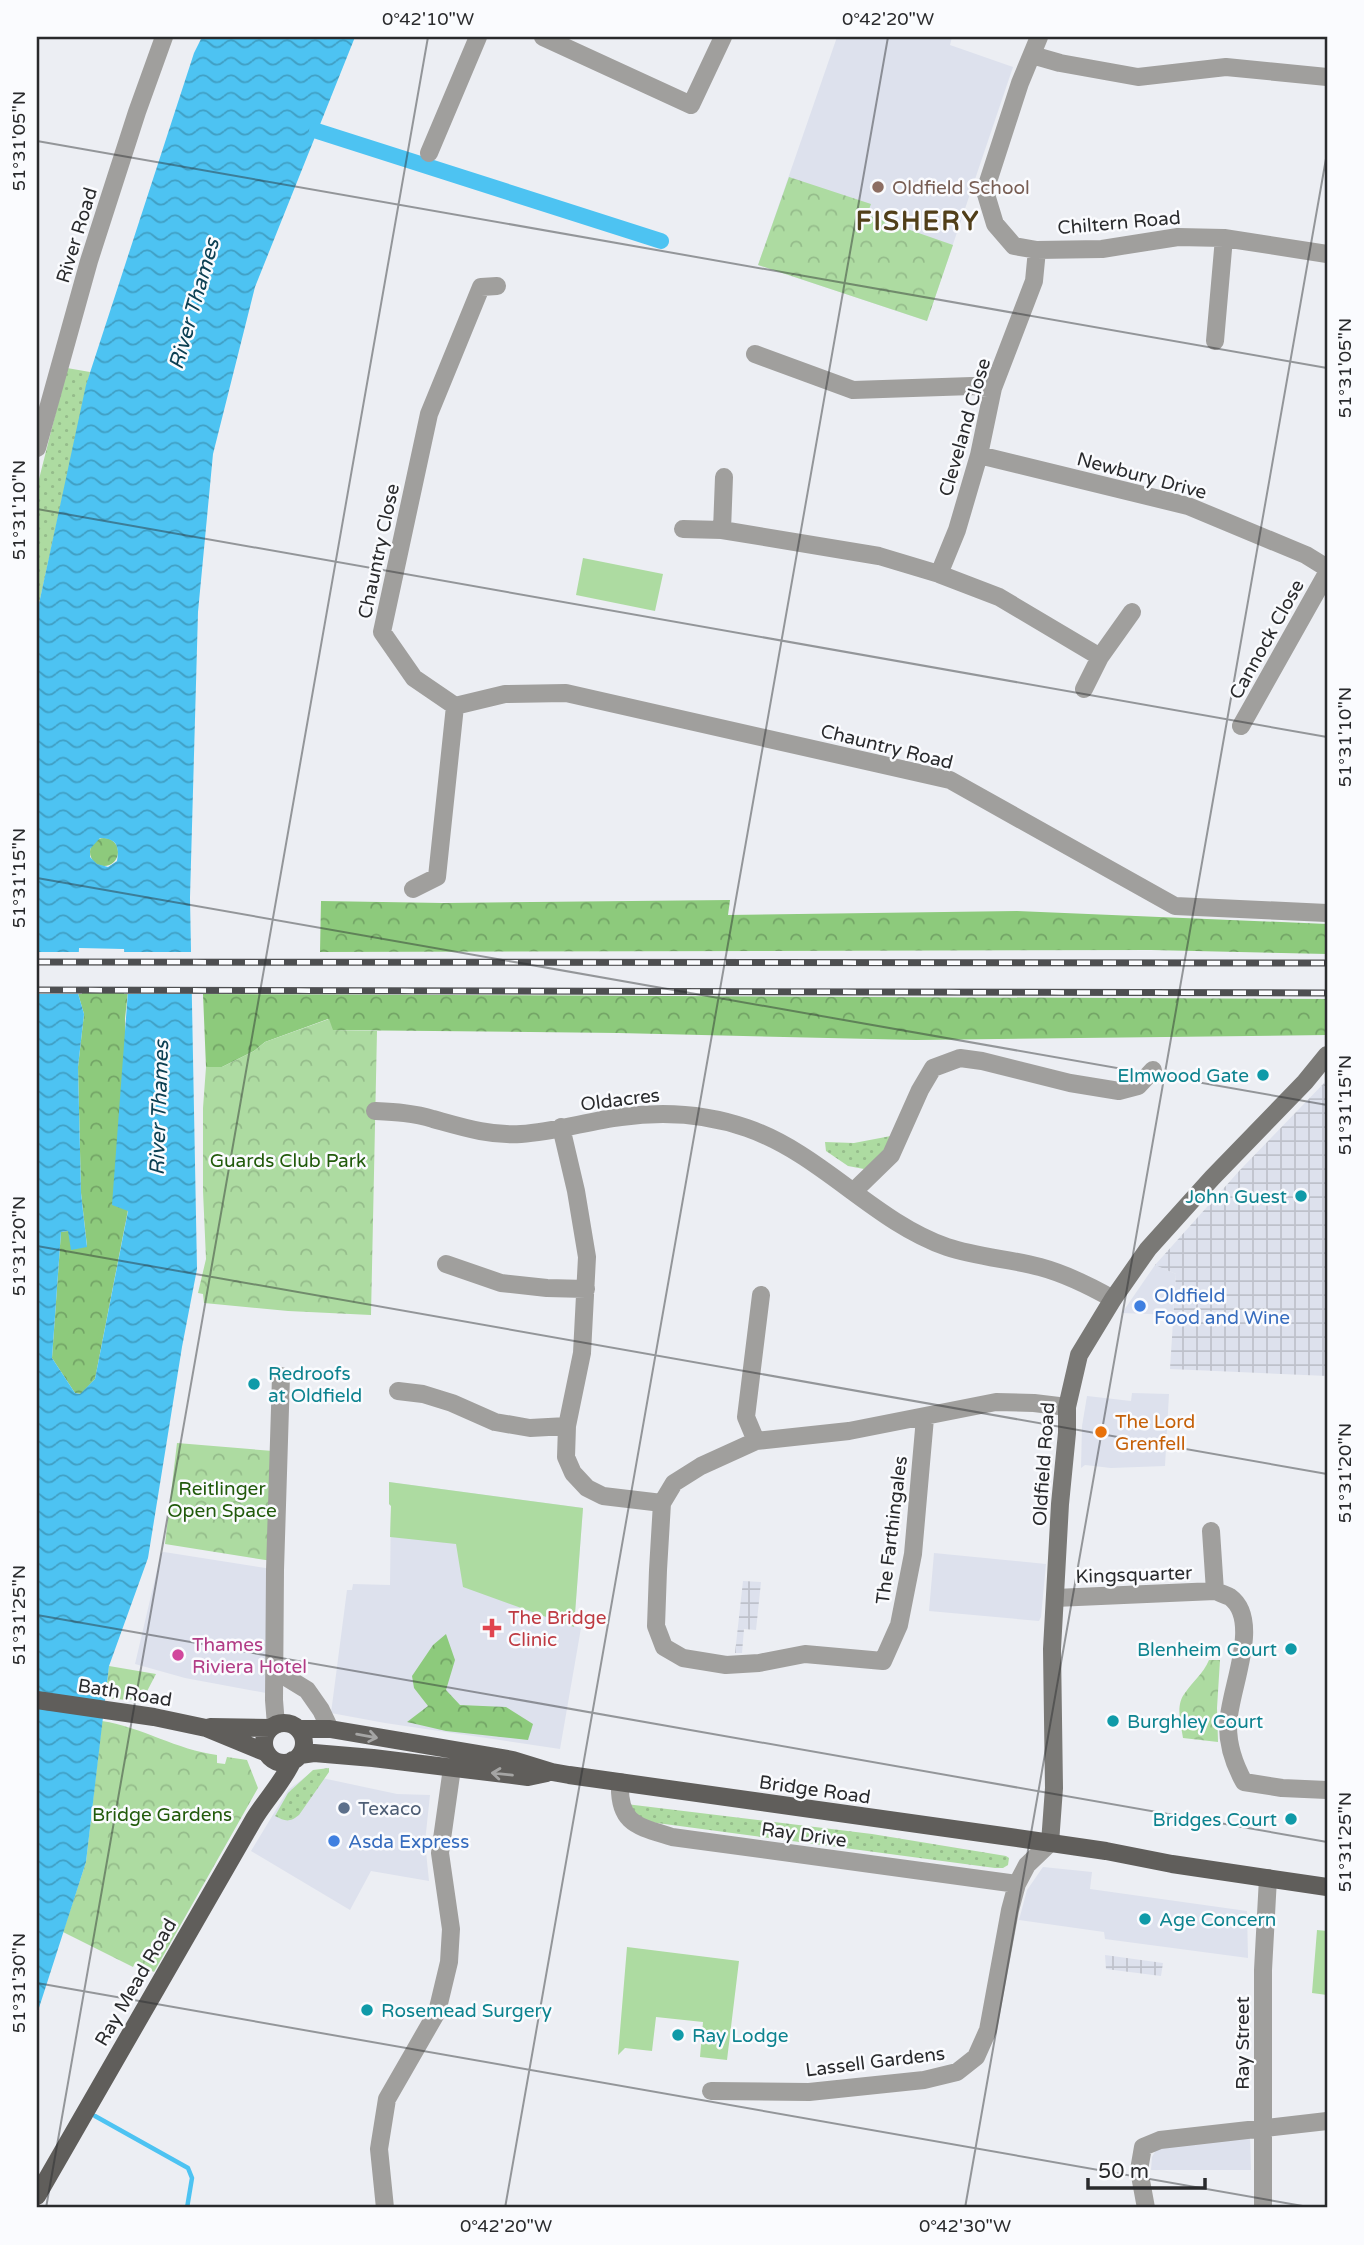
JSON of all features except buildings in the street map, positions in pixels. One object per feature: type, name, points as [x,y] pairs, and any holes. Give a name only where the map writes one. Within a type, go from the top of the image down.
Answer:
[{"type":"main road","name":"Oldfield Road","points":[[1049,1843],[1054,1795],[1052,1649],[1060,1504],[1067,1407],[1079,1355],[1148,1249],[1305,1082],[1327,1055]]},
{"type":"main road","name":"Bath Road","points":[[37,1699],[206,1728],[269,1754],[281,1762],[297,1758]]},
{"type":"main road","name":"Bath Road","points":[[206,1728],[274,1727],[288,1723],[299,1729]]},
{"type":"main road","points":[[272,1791],[265,1740],[274,1727]]},
{"type":"main road","name":"Bridge Road","points":[[299,1729],[330,1729],[513,1760],[552,1772],[1049,1843],[1327,1887]]},
{"type":"main road","points":[[299,1729],[304,1742],[297,1758],[339,1755],[528,1777],[552,1772]]},
{"type":"main road","name":"Ray Mead Road","points":[[37,2196],[272,1791],[279,1786],[297,1758]]},
{"type":"street","name":"River Road","points":[[37,448],[89,261],[164,37]]},
{"type":"street","points":[[429,153],[478,37]]},
{"type":"street","points":[[542,37],[691,105],[723,37]]},
{"type":"street","name":"Chiltern Road","points":[[1039,37],[1020,83],[985,191],[995,224],[1014,246],[1037,250],[1102,248],[1178,237],[1224,238],[1327,254]]},
{"type":"street","points":[[1032,55],[1060,63],[1138,77],[1226,66],[1327,77]]},
{"type":"street","points":[[1215,341],[1224,238]]},
{"type":"street","name":"Cleveland Close","points":[[939,574],[957,530],[979,455],[993,388],[1034,281],[1037,250]]},
{"type":"street","name":"Chauntry Close","points":[[455,706],[414,678],[382,632],[429,414],[481,287],[497,286]]},
{"type":"street","points":[[755,354],[853,390],[972,386],[993,388]]},
{"type":"street","name":"Newbury Drive","points":[[979,455],[1188,506],[1306,555],[1327,571]]},
{"type":"street","points":[[722,530],[724,477]]},
{"type":"street","points":[[683,530],[722,530],[879,556],[939,574],[999,597],[1100,657]]},
{"type":"street","name":"Cannock Close","points":[[1241,726],[1327,571]]},
{"type":"street","points":[[1084,688],[1100,657],[1132,612]]},
{"type":"street","name":"Chauntry Road","points":[[455,706],[505,694],[566,693],[950,780],[1175,906],[1327,913]]},
{"type":"street","points":[[414,889],[437,877],[455,706]]},
{"type":"street","points":[[854,1191],[891,1155],[920,1090],[933,1068],[960,1058],[1070,1083],[1119,1091],[1138,1086],[1153,1070]]},
{"type":"street","name":"Oldacres","points":[[375,1111],[400,1112],[471,1130],[500,1134],[522,1134],[621,1116],[669,1114],[709,1118],[777,1140],[812,1161],[899,1224],[946,1247],[1041,1267],[1075,1279],[1113,1299]]},
{"type":"street","points":[[561,1128],[576,1191],[587,1258],[582,1353],[566,1426],[566,1457],[573,1473],[587,1488],[603,1496],[663,1503],[674,1483],[701,1466],[756,1441],[849,1431],[996,1402],[1067,1407]]},
{"type":"street","points":[[446,1264],[501,1283],[586,1289]]},
{"type":"street","points":[[756,1441],[746,1417],[761,1295]]},
{"type":"street","points":[[274,1727],[275,1550],[281,1376]]},
{"type":"street","points":[[398,1391],[423,1394],[452,1403],[495,1422],[530,1428],[566,1426]]},
{"type":"street","name":"The Farthingales","points":[[663,1503],[656,1626],[664,1647],[683,1658],[726,1665],[759,1663],[805,1654],[883,1661],[899,1625],[913,1554],[925,1418]]},
{"type":"street","name":"Kingsquarter","points":[[1212,1531],[1216,1591]]},
{"type":"street","name":"Kingsquarter","points":[[1055,1598],[1216,1591],[1231,1598],[1241,1611],[1245,1624],[1229,1707],[1228,1725],[1234,1763],[1244,1782],[1282,1788],[1327,1790]]},
{"type":"street","points":[[276,1671],[307,1690],[330,1729]]},
{"type":"street","points":[[385,2208],[379,2150],[387,2099],[437,2012],[449,1962],[451,1929],[440,1853],[453,1768]]},
{"type":"street","name":"Ray Drive","points":[[620,1782],[619,1801],[629,1819],[642,1828],[672,1837],[1017,1884]]},
{"type":"street","name":"Lassell Gardens","points":[[711,2091],[809,2092],[924,2080],[957,2072],[976,2057],[988,2030],[1017,1884],[1027,1865],[1049,1843]]},
{"type":"street","name":"Ray Street","points":[[1264,2208],[1263,1969],[1268,1878]]},
{"type":"street","points":[[1146,2208],[1139,2171],[1143,2147],[1160,2140],[1327,2121]]},
{"type":"shaded area","name":"Oldfield School","points":[[837,37],[952,37],[950,45],[1013,67],[927,321],[758,265]]},
{"type":"shaded area","points":[[1327,1080],[1327,1376],[1170,1369],[1176,1274],[1155,1265],[1240,1170]]},
{"type":"shaded area","points":[[1155,1265],[1176,1274],[1173,1315],[1122,1313]]},
{"type":"shaded area","points":[[1132,1393],[1169,1394],[1165,1466],[1111,1468],[1085,1465],[1081,1468],[1082,1426],[1087,1396],[1131,1401]]},
{"type":"shaded area","points":[[389,1482],[583,1508],[574,1626],[581,1628],[560,1749],[331,1713],[347,1590],[352,1590],[353,1584],[390,1585]]},
{"type":"shaded area","points":[[161,1553],[272,1569],[266,1693],[185,1678],[135,1664]]},
{"type":"shaded area","points":[[934,1553],[1046,1564],[1039,1621],[929,1611]]},
{"type":"shaded area","points":[[743,1581],[761,1582],[756,1630],[744,1629],[742,1653],[735,1653]]},
{"type":"shaded area","points":[[308,1775],[397,1794],[430,1795],[425,1842],[429,1881],[371,1871],[350,1910],[251,1851],[288,1790]]},
{"type":"shaded area","points":[[1043,1867],[1092,1872],[1090,1889],[1247,1911],[1248,1958],[1105,1939],[1104,1932],[1019,1920],[1027,1890]]},
{"type":"shaded area","points":[[1105,1955],[1163,1963],[1161,1976],[1106,1969]]},
{"type":"shaded area","points":[[1250,2135],[1251,2170],[1151,2170],[1152,2157],[1156,2150],[1163,2146]]},
{"type":"green space","points":[[789,177],[871,204],[867,215],[953,245],[927,321],[758,265]]},
{"type":"green space","points":[[67,368],[90,372],[37,613],[37,487]]},
{"type":"green space","points":[[583,558],[663,574],[655,611],[576,595]]},
{"type":"green space","points":[[104,838],[114,842],[118,852],[114,862],[104,866],[94,862],[90,852],[94,842]]},
{"type":"green space","points":[[730,900],[728,915],[1017,911],[1327,924],[1327,954],[1151,950],[320,952],[321,901],[443,903]]},
{"type":"green space","points":[[77,990],[128,991],[125,1019],[128,1210],[95,1379],[81,1394],[75,1393],[52,1358],[61,1232],[68,1231],[87,1246],[81,1193],[78,1067],[84,1014]]},
{"type":"green space","points":[[203,994],[1327,999],[1327,1035],[916,1040],[332,1030],[328,1019],[265,1042],[254,1051],[222,1067],[206,1067]]},
{"type":"green space","name":"Guards Club Park","points":[[329,1019],[333,1030],[377,1031],[371,1315],[204,1303],[203,1294],[198,1293],[206,1259],[203,1108],[206,1067],[222,1067],[254,1051],[265,1042]]},
{"type":"green space","points":[[896,1135],[880,1157],[864,1169],[848,1166],[826,1151],[825,1142],[854,1143]]},
{"type":"green space","name":"Reitlinger Open Space","points":[[177,1443],[273,1451],[272,1561],[165,1544]]},
{"type":"green space","points":[[389,1482],[583,1508],[574,1627],[463,1587],[456,1544],[390,1537]]},
{"type":"green space","points":[[446,1634],[455,1660],[446,1690],[460,1705],[506,1707],[533,1724],[528,1740],[446,1731],[407,1722],[428,1706],[414,1688],[412,1676],[433,1645]]},
{"type":"green space","points":[[1209,1660],[1220,1660],[1218,1742],[1183,1738],[1180,1721],[1182,1698]]},
{"type":"green space","points":[[109,1666],[156,1674],[143,1699],[105,1698]]},
{"type":"green space","name":"Bridge Gardens","points":[[102,1721],[217,1755],[217,1763],[225,1764],[227,1757],[247,1760],[258,1788],[154,1972],[135,1963],[133,1967],[63,1932],[86,1862]]},
{"type":"green space","points":[[329,1768],[329,1772],[299,1815],[287,1820],[275,1816],[288,1793],[313,1770]]},
{"type":"green space","points":[[626,1804],[872,1834],[1006,1856],[1009,1858],[1008,1865],[995,1868],[642,1821]]},
{"type":"green space","points":[[1317,1930],[1327,1931],[1327,1995],[1312,1993]]},
{"type":"green space","points":[[627,1947],[739,1961],[727,2060],[700,2057],[703,2022],[656,2017],[652,2051],[625,2048],[618,2055]]},
{"type":"water","name":"River Thames","points":[[202,37],[355,37],[255,287],[213,454],[198,612],[190,898],[197,1269],[148,1558],[109,1666],[86,1862],[37,2014],[37,613],[86,385],[194,53]],"holes":[[[100,838],[110,839],[117,847],[117,861],[108,867],[97,864],[90,857],[90,849]],[[79,948],[124,949],[128,991],[112,1205],[128,1211],[95,1379],[80,1394],[75,1393],[52,1358],[61,1232],[68,1231],[71,1250],[87,1247],[81,1193],[78,1067],[84,1014],[77,990]]]},
{"type":"pier","points":[[37,952],[82,952],[82,994],[37,994]]},
{"type":"pier","points":[[121,952],[195,952],[196,994],[124,994]]},
{"type":"waterway","points":[[317,131],[661,241]]},
{"type":"waterway","points":[[95,2116],[188,2168],[192,2178],[187,2208]]},
{"type":"railway","points":[[37,962],[1327,963]]},
{"type":"railway","points":[[37,990],[1327,993]]},
{"type":"place","name":"Oldfield School","points":[[878,187]]},
{"type":"place","name":"Elmwood Gate","points":[[1263,1075]]},
{"type":"place","name":"John Guest","points":[[1301,1196]]},
{"type":"place","name":"Oldfield Food and Wine","points":[[1140,1306]]},
{"type":"place","name":"Redroofs at Oldfield","points":[[254,1384]]},
{"type":"place","name":"The Lord Grenfell","points":[[1101,1432]]},
{"type":"place","name":"The Bridge Clinic","points":[[492,1628]]},
{"type":"place","name":"Blenheim Court","points":[[1291,1649]]},
{"type":"place","name":"Thames Riviera Hotel","points":[[178,1655]]},
{"type":"place","name":"Burghley Court","points":[[1113,1721]]},
{"type":"place","name":"Texaco","points":[[344,1808]]},
{"type":"place","name":"Bridges Court","points":[[1291,1819]]},
{"type":"place","name":"Asda Express","points":[[334,1841]]},
{"type":"place","name":"Age Concern","points":[[1145,1919]]},
{"type":"place","name":"Rosemead Surgery","points":[[367,2010]]},
{"type":"place","name":"Ray Lodge","points":[[678,2035]]},
{"type":"district","name":"FISHERY","points":[[918,221]]}]
